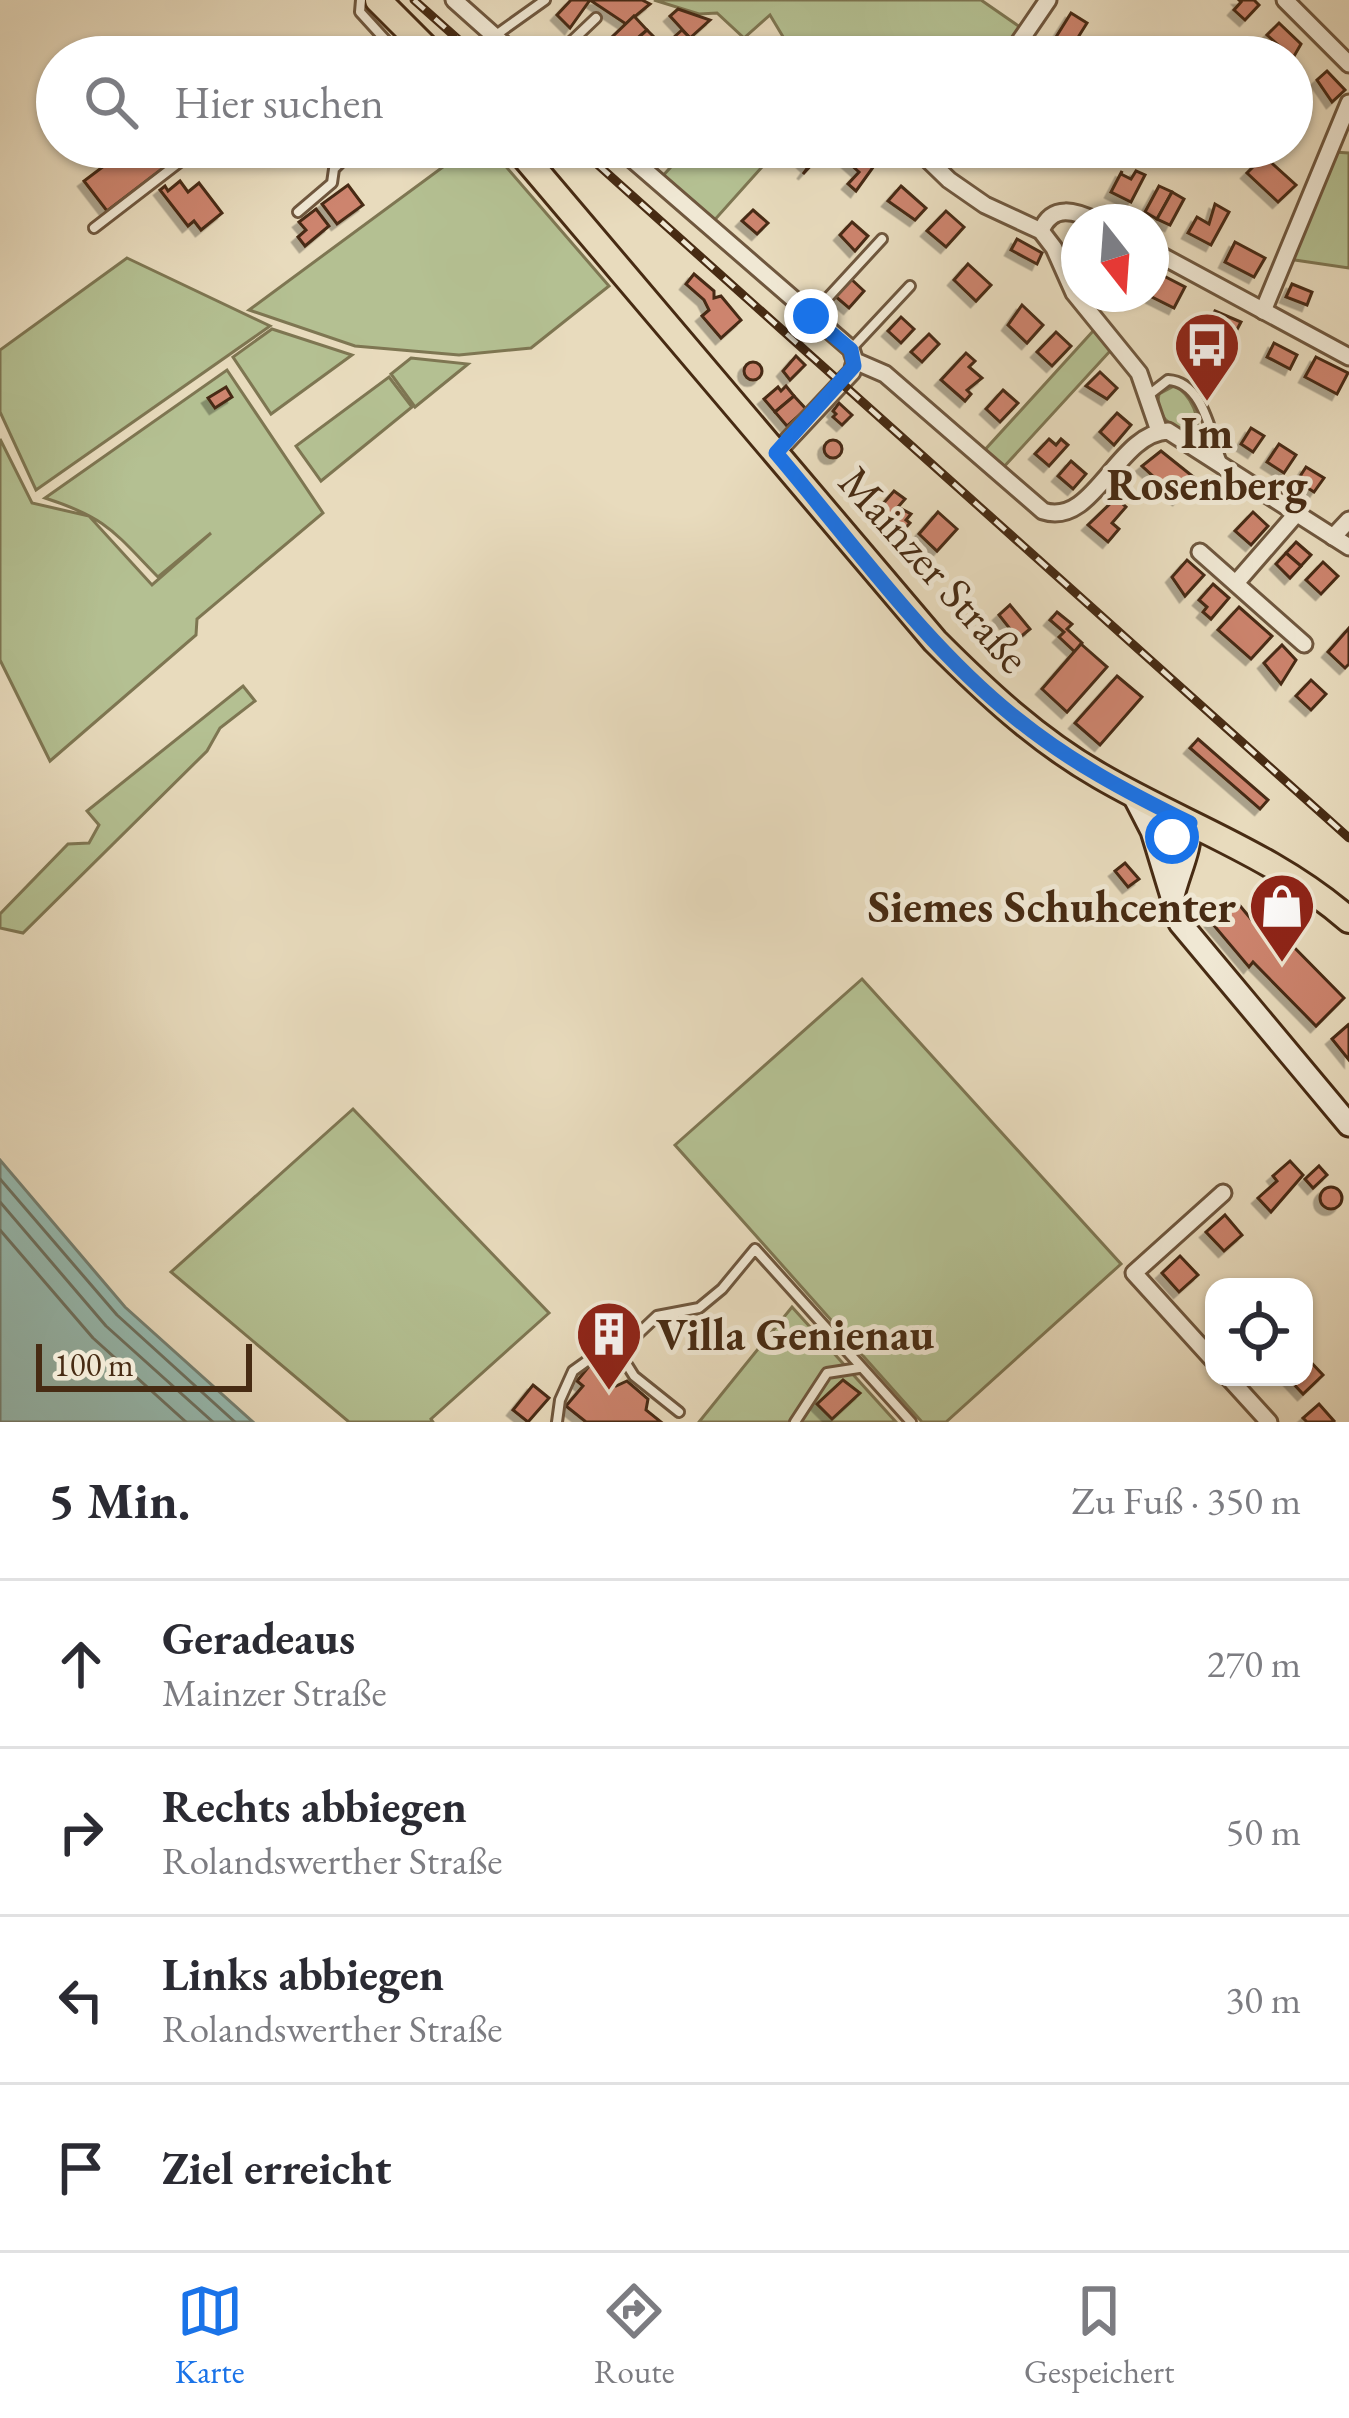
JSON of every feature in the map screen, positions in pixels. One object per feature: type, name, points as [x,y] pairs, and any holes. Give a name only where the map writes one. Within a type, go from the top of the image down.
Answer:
[{"type":"main road","points":[[378,0],[414,36]]},
{"type":"main road","name":"Mainzer Straße","points":[[534,168],[974,680],[1015,718],[1066,756],[1288,873],[1349,920]]},
{"type":"main road","points":[[1133,794],[1160,857],[1180,923],[1349,1125]]},
{"type":"main road","points":[[1160,857],[1172,837],[1190,823]]},
{"type":"main road","points":[[1172,900],[1191,848],[1190,823]]},
{"type":"street","points":[[454,0],[494,36]]},
{"type":"street","points":[[1023,36],[1048,0]]},
{"type":"street","points":[[1285,0],[1349,64]]},
{"type":"street","points":[[1263,310],[1349,103]]},
{"type":"street","points":[[642,168],[853,355],[885,374],[1043,511],[1060,515],[1075,508],[1144,437],[1160,431],[1178,436],[1349,547]]},
{"type":"street","points":[[937,168],[985,205],[1041,231],[1074,293],[1139,373],[1160,431]]},
{"type":"street","points":[[1041,231],[1046,219],[1061,211]]},
{"type":"street","points":[[1169,260],[1349,357]]},
{"type":"street","points":[[776,453],[852,372],[853,355]]},
{"type":"street","points":[[1236,583],[1297,513]]},
{"type":"street","points":[[1334,537],[1349,520]]},
{"type":"street","points":[[1200,552],[1304,644]]},
{"type":"street","points":[[1205,1351],[1134,1273],[1223,1193]]},
{"type":"street","points":[[1236,1386],[1269,1422]]},
{"type":"lane","points":[[361,0],[360,11],[382,36]]},
{"type":"lane","points":[[496,36],[545,0]]},
{"type":"lane","points":[[577,36],[596,18]]},
{"type":"lane","points":[[94,228],[173,168]]},
{"type":"lane","points":[[298,212],[332,183],[335,168]]},
{"type":"lane","points":[[811,316],[882,239]]},
{"type":"lane","points":[[853,355],[910,286]]},
{"type":"lane","points":[[1150,394],[1168,380],[1188,385],[1196,394],[1224,467]]},
{"type":"lane","points":[[557,1422],[560,1400],[574,1371],[587,1361],[619,1352],[657,1316],[698,1308],[722,1289],[755,1249],[911,1422]]},
{"type":"lane","points":[[619,1352],[634,1376],[679,1412]]},
{"type":"lane","points":[[800,1419],[827,1373],[861,1368]]},
{"type":"green space","points":[[654,0],[981,0],[1020,27],[1014,36],[783,36],[770,15],[742,36],[717,13],[699,14]]},
{"type":"green space","points":[[1334,152],[1349,153],[1349,268],[1288,259]]},
{"type":"green space","points":[[442,168],[507,168],[609,286],[531,348],[459,355],[355,346],[249,310]]},
{"type":"green space","points":[[670,168],[761,168],[711,224],[660,179]]},
{"type":"green space","points":[[127,258],[270,326],[36,490],[0,412],[0,350]]},
{"type":"green space","points":[[272,329],[352,355],[271,414],[233,357]]},
{"type":"green space","points":[[1094,330],[1111,350],[1001,470],[982,453]]},
{"type":"green space","points":[[411,358],[468,364],[415,407],[391,374]]},
{"type":"green space","points":[[227,370],[323,513],[197,619],[196,635],[50,761],[0,660],[0,439],[32,503],[89,516],[152,585],[211,533],[158,577],[108,528],[83,512],[45,498]]},
{"type":"green space","points":[[389,377],[412,407],[321,481],[296,446]]},
{"type":"green space","points":[[1174,386],[1194,408],[1195,437],[1174,426],[1159,409],[1159,394]]},
{"type":"green space","points":[[243,686],[255,701],[220,728],[207,751],[23,933],[0,928],[0,914],[68,844],[89,843],[99,825],[87,811]]},
{"type":"green space","points":[[862,979],[1121,1264],[946,1422],[922,1422],[675,1145]]},
{"type":"green space","points":[[353,1109],[549,1313],[433,1422],[349,1422],[171,1272]]},
{"type":"green space","points":[[792,1307],[896,1422],[699,1422]]},
{"type":"water","points":[[0,1160],[125,1307],[253,1422],[0,1422]]},
{"type":"building","points":[[571,0],[590,0],[570,28],[557,15]]},
{"type":"building","points":[[590,0],[642,0],[650,4],[626,24]]},
{"type":"building","points":[[1239,0],[1254,0],[1259,5],[1245,20],[1234,10]]},
{"type":"building","points":[[678,9],[710,20],[688,36],[670,16]]},
{"type":"building","points":[[1071,13],[1087,23],[1079,36],[1057,36]]},
{"type":"building","points":[[634,16],[647,30],[640,36],[613,36]]},
{"type":"building","points":[[1279,23],[1293,36],[1268,36]]},
{"type":"building","points":[[1327,71],[1345,90],[1332,102],[1317,80]]},
{"type":"building","points":[[101,168],[164,168],[107,211],[84,181]]},
{"type":"building","points":[[855,168],[873,168],[856,191],[848,184],[859,172]]},
{"type":"building","points":[[1252,168],[1277,168],[1296,185],[1278,202],[1247,173]]},
{"type":"building","points":[[1122,171],[1131,179],[1136,171],[1145,175],[1131,202],[1111,192]]},
{"type":"building","points":[[180,181],[188,192],[199,183],[222,213],[201,230],[194,221],[188,226],[160,190],[165,186],[168,191]]},
{"type":"building","points":[[348,185],[363,205],[337,224],[322,204]]},
{"type":"building","points":[[901,186],[926,208],[915,220],[888,201]]},
{"type":"building","points":[[1159,186],[1172,192],[1165,204],[1149,204]]},
{"type":"building","points":[[1172,192],[1184,199],[1170,225],[1169,204],[1165,204]]},
{"type":"building","points":[[1215,204],[1229,212],[1211,245],[1188,233],[1197,217],[1209,224]]},
{"type":"building","points":[[316,209],[329,226],[305,246],[298,237],[306,230],[299,222]]},
{"type":"building","points":[[753,210],[768,223],[757,234],[742,221]]},
{"type":"building","points":[[946,211],[964,227],[946,247],[927,231]]},
{"type":"building","points":[[852,222],[868,236],[855,251],[840,235]]},
{"type":"building","points":[[1017,239],[1042,253],[1037,264],[1011,250]]},
{"type":"building","points":[[1235,242],[1265,258],[1254,277],[1225,262]]},
{"type":"building","points":[[968,264],[991,285],[976,301],[954,280]]},
{"type":"building","points":[[694,274],[741,320],[721,338],[702,316],[709,310],[704,300],[686,284]]},
{"type":"building","points":[[850,278],[864,291],[849,308],[835,296]]},
{"type":"building","points":[[1169,279],[1185,287],[1174,308],[1169,306]]},
{"type":"building","points":[[1292,284],[1312,292],[1307,305],[1286,297]]},
{"type":"building","points":[[1022,305],[1043,325],[1027,343],[1008,325]]},
{"type":"building","points":[[1215,311],[1241,322],[1232,339],[1206,327]]},
{"type":"building","points":[[901,317],[914,329],[901,343],[888,331]]},
{"type":"building","points":[[1056,332],[1071,346],[1052,366],[1037,352]]},
{"type":"building","points":[[929,334],[939,344],[922,362],[911,352]]},
{"type":"building","points":[[1274,343],[1297,355],[1290,369],[1267,357]]},
{"type":"building","points":[[966,353],[975,361],[969,367],[982,378],[967,390],[971,394],[965,401],[941,380]]},
{"type":"building","points":[[796,356],[805,365],[790,380],[783,371]]},
{"type":"building","points":[[1316,357],[1348,373],[1337,394],[1305,377]]},
{"type":"building","points":[[753,362],[762,371],[753,380],[744,371]]},
{"type":"building","points":[[1100,372],[1117,388],[1107,399],[1086,386]]},
{"type":"building","points":[[786,386],[794,396],[775,412],[764,399]]},
{"type":"building","points":[[226,387],[232,397],[215,408],[208,398]]},
{"type":"building","points":[[1003,390],[1018,403],[1000,422],[986,409]]},
{"type":"building","points":[[794,396],[806,409],[787,426],[775,412]]},
{"type":"building","points":[[839,403],[852,415],[842,425],[833,417]]},
{"type":"building","points":[[1117,413],[1131,425],[1114,445],[1100,432]]},
{"type":"building","points":[[1251,428],[1264,436],[1253,452],[1241,444]]},
{"type":"building","points":[[1049,439],[1056,445],[1061,439],[1068,445],[1049,466],[1035,454]]},
{"type":"building","points":[[833,440],[842,449],[833,458],[824,449]]},
{"type":"building","points":[[1279,444],[1296,455],[1284,473],[1267,462]]},
{"type":"building","points":[[1161,451],[1196,479],[1178,499],[1142,466]]},
{"type":"building","points":[[1071,461],[1086,474],[1073,489],[1058,476]]},
{"type":"building","points":[[1306,467],[1324,478],[1314,492],[1297,481]]},
{"type":"building","points":[[894,491],[905,499],[898,507],[911,514],[901,533],[880,515]]},
{"type":"building","points":[[1116,498],[1126,507],[1112,523],[1119,529],[1108,542],[1088,525]]},
{"type":"building","points":[[938,512],[957,529],[937,551],[919,534]]},
{"type":"building","points":[[1253,512],[1268,526],[1251,545],[1235,531]]},
{"type":"building","points":[[1296,542],[1311,555],[1301,566],[1286,553]]},
{"type":"building","points":[[1286,553],[1301,566],[1290,578],[1276,564]]},
{"type":"building","points":[[1187,560],[1204,575],[1185,596],[1172,577]]},
{"type":"building","points":[[1323,562],[1338,576],[1321,594],[1306,580]]},
{"type":"building","points":[[1213,584],[1229,598],[1211,619],[1199,600]]},
{"type":"building","points":[[1010,605],[1030,629],[1018,639],[999,615]]},
{"type":"building","points":[[1239,607],[1272,636],[1251,659],[1218,630]]},
{"type":"building","points":[[1057,612],[1072,624],[1067,629],[1082,643],[1075,652],[1059,637],[1064,632],[1050,620]]},
{"type":"building","points":[[1349,628],[1349,664],[1345,668],[1328,652]]},
{"type":"building","points":[[1081,644],[1107,667],[1067,712],[1042,689]]},
{"type":"building","points":[[1282,645],[1296,660],[1281,684],[1264,663]]},
{"type":"building","points":[[1117,676],[1142,697],[1100,745],[1075,723]]},
{"type":"building","points":[[1311,680],[1326,694],[1311,710],[1296,696]]},
{"type":"building","points":[[1198,739],[1268,800],[1260,809],[1190,748]]},
{"type":"building","points":[[1125,863],[1139,879],[1128,887],[1115,871]]},
{"type":"building","name":"Siemes Schuhcenter","points":[[1236,901],[1271,943],[1281,934],[1344,998],[1316,1026],[1253,962],[1249,967],[1211,922]]},
{"type":"building","points":[[1349,1027],[1349,1060],[1332,1039]]},
{"type":"building","points":[[1290,1161],[1303,1175],[1271,1212],[1258,1198]]},
{"type":"building","points":[[1319,1166],[1327,1175],[1313,1188],[1305,1179]]},
{"type":"building","points":[[1331,1187],[1342,1198],[1331,1209],[1320,1198]]},
{"type":"building","points":[[1225,1215],[1242,1235],[1224,1251],[1206,1232]]},
{"type":"building","points":[[1180,1256],[1198,1275],[1179,1292],[1162,1273]]},
{"type":"building","points":[[621,1318],[631,1330],[605,1347],[598,1338]]},
{"type":"building","points":[[1313,1364],[1323,1375],[1313,1384]]},
{"type":"building","name":"Villa Genienau","points":[[590,1365],[616,1386],[627,1381],[648,1399],[646,1410],[661,1422],[586,1422],[566,1406],[583,1386],[577,1381]]},
{"type":"building","points":[[843,1380],[860,1393],[832,1419],[817,1404]]},
{"type":"building","points":[[533,1385],[549,1398],[528,1422],[513,1410]]},
{"type":"building","points":[[1319,1404],[1334,1421],[1333,1422],[1303,1418]]},
{"type":"railway","points":[[414,0],[454,36]]},
{"type":"railway","points":[[601,168],[1349,838]]},
{"type":"place","name":"Im Rosenberg","points":[[1207,404]]},
{"type":"place","name":"Siemes Schuhcenter","points":[[1282,965]]},
{"type":"place","name":"Villa Genienau","points":[[609,1393]]},
{"type":"route","points":[[811,316],[851,350],[854,366],[776,453],[974,680],[1066,756],[1190,823],[1172,837]]}]
